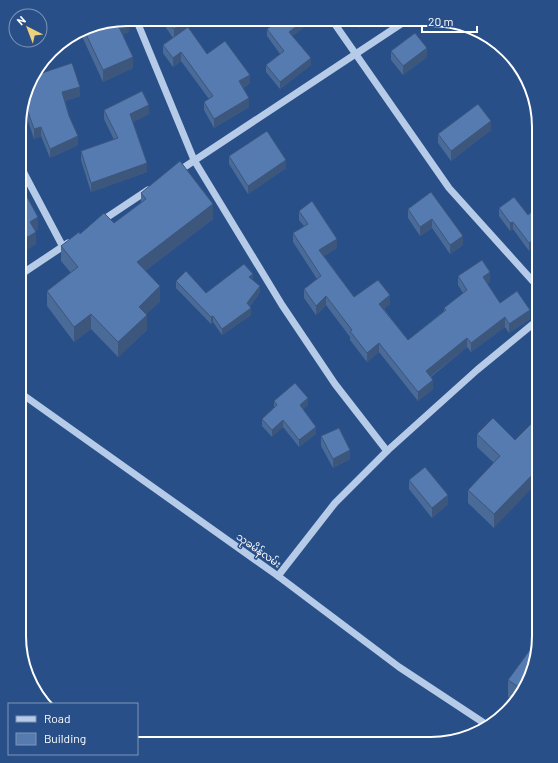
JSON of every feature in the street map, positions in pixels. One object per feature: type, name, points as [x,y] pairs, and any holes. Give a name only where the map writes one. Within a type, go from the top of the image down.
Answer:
[{"type":"street","points":[[139,26],[194,160],[282,305],[335,384],[387,451]]},
{"type":"street","points":[[336,26],[449,188],[532,280]]},
{"type":"street","points":[[168,178],[399,26]]},
{"type":"street","points":[[26,177],[63,247]]},
{"type":"street","points":[[96,225],[155,186]]},
{"type":"street","points":[[26,271],[76,238]]},
{"type":"street","points":[[278,576],[335,503],[387,451],[477,370],[532,326]]},
{"type":"street","name":"သုခမိန်လမ်း","points":[[26,397],[278,576],[399,667],[483,722]]},
{"type":"building","points":[[271,26],[297,26],[289,32],[311,58],[280,82],[266,65],[284,51],[267,29]]},
{"type":"building","points":[[119,27],[133,57],[103,70],[86,35],[101,29]]},
{"type":"building","points":[[188,27],[207,54],[225,41],[250,75],[239,81],[249,98],[214,119],[204,102],[213,96],[181,52],[173,58],[163,45]]},
{"type":"building","points":[[415,33],[427,48],[403,66],[391,51]]},
{"type":"building","points":[[72,63],[80,87],[62,92],[69,116],[78,136],[50,149],[41,127],[34,129],[28,110],[29,101],[36,82],[42,73]]},
{"type":"building","points":[[142,91],[149,105],[130,114],[147,163],[91,183],[81,151],[118,138],[104,110]]},
{"type":"building","points":[[478,104],[491,121],[451,151],[438,134]]},
{"type":"building","points":[[267,131],[286,160],[248,186],[229,156]]},
{"type":"building","points":[[180,161],[213,204],[137,262],[160,286],[139,307],[147,315],[118,342],[91,314],[74,327],[47,291],[78,267],[61,246],[79,232],[80,234],[104,213],[114,223],[146,199],[141,193]]},
{"type":"building","points":[[431,192],[463,236],[450,245],[432,219],[420,227],[408,209]]},
{"type":"building","points":[[26,195],[38,217],[30,222],[36,232],[26,238]]},
{"type":"building","points":[[514,197],[528,215],[532,212],[532,241],[529,243],[513,222],[510,223],[499,208]]},
{"type":"building","points":[[312,201],[337,239],[319,250],[354,297],[378,280],[390,295],[379,304],[408,340],[446,310],[444,308],[467,290],[458,276],[482,260],[490,272],[483,277],[500,303],[517,291],[530,310],[509,324],[505,317],[471,343],[467,338],[426,371],[433,380],[418,392],[379,343],[367,353],[350,331],[352,330],[326,296],[316,306],[304,289],[321,276],[293,233],[308,224],[299,211]]},
{"type":"building","points":[[244,264],[253,274],[249,277],[260,286],[247,303],[251,308],[222,329],[213,316],[211,317],[176,281],[186,271],[206,293]]},
{"type":"building","points":[[295,383],[308,398],[300,405],[316,427],[299,440],[283,420],[272,430],[262,419],[277,405],[274,401]]},
{"type":"building","points":[[493,418],[515,440],[532,423],[532,475],[494,514],[468,490],[500,456],[477,434]]},
{"type":"building","points":[[339,428],[350,450],[333,459],[321,436]]},
{"type":"building","points":[[425,467],[448,495],[432,508],[409,480]]},
{"type":"building","points":[[531,648],[527,668],[518,687],[508,680]]}]
